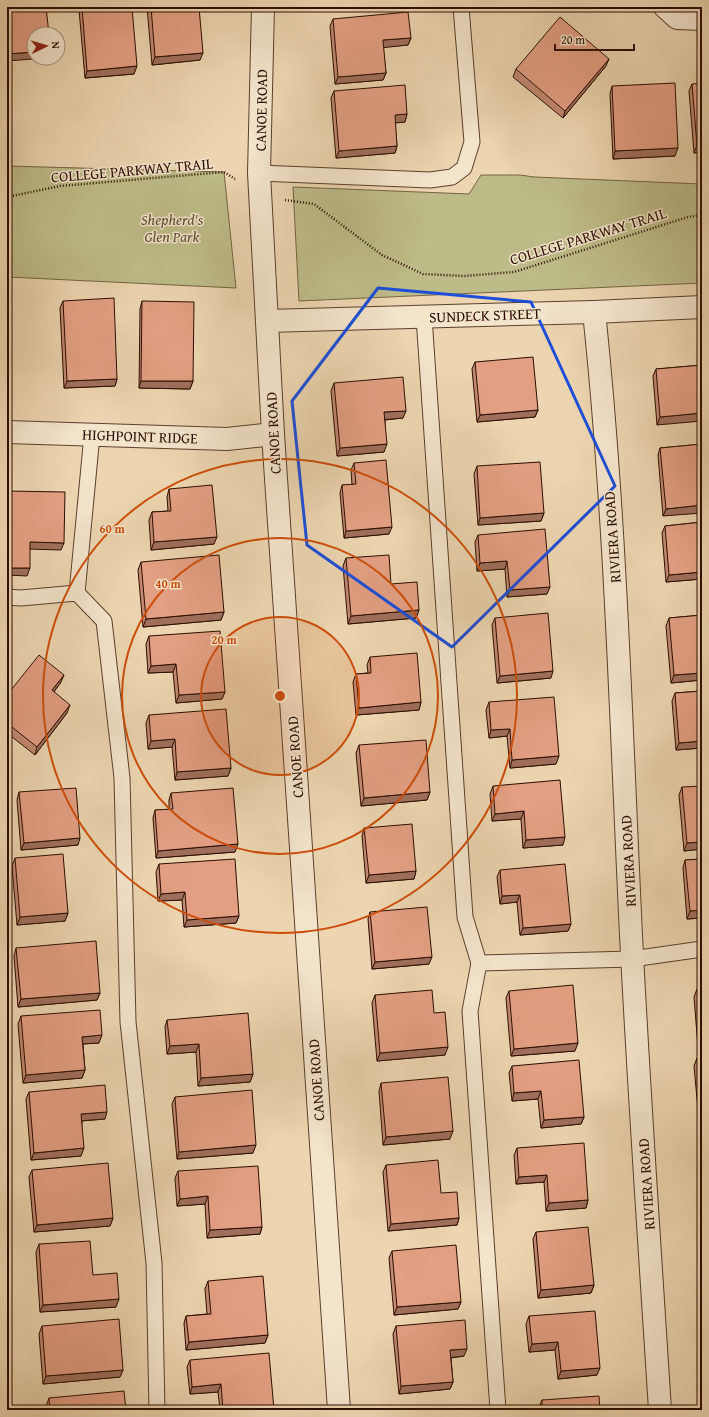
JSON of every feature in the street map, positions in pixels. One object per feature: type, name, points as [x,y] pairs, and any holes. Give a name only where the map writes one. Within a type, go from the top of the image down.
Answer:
[{"type":"street","name":"CANOE ROAD","points":[[263,7],[259,173],[260,195],[273,434],[338,1410]]},
{"type":"street","points":[[665,7],[677,18],[702,19]]},
{"type":"street","name":"SUNDECK STREET","points":[[267,321],[594,312],[702,307]]},
{"type":"street","name":"RIVIERA ROAD","points":[[594,312],[601,382],[613,550],[632,959],[660,1410]]},
{"type":"street","name":"HIGHPOINT RIDGE","points":[[7,432],[227,439],[273,434]]},
{"type":"lane","points":[[259,173],[430,180],[452,177],[464,168],[472,142],[461,7]]},
{"type":"lane","points":[[424,317],[465,917],[480,963],[470,1011],[498,1410]]},
{"type":"lane","points":[[92,435],[78,593],[104,621],[122,778],[128,1022],[154,1263],[157,1410]]},
{"type":"lane","points":[[7,597],[21,598],[78,593]]},
{"type":"lane","points":[[480,963],[632,959],[702,949]]},
{"type":"path","name":"COLLEGE PARKWAY TRAIL","points":[[7,197],[60,186],[224,172],[260,195],[290,202],[314,204],[382,255],[423,274],[464,276],[514,272],[688,217],[702,215]]},
{"type":"highlighted area","points":[[378,288],[531,302],[615,486],[452,647],[307,545],[292,401]]},
{"type":"green space","name":"Shepherd's Glen Park","points":[[7,166],[224,172],[236,288],[7,277]]},
{"type":"green space","points":[[481,175],[520,175],[534,177],[702,184],[702,283],[299,301],[293,187],[469,194]]},
{"type":"building","points":[[7,7],[46,7],[48,26],[26,26],[26,53],[7,54]]},
{"type":"building","points":[[82,7],[132,7],[137,66],[87,71]]},
{"type":"building","points":[[151,7],[199,7],[203,53],[155,57]]},
{"type":"building","points":[[408,12],[411,38],[383,40],[386,73],[338,77],[333,19]]},
{"type":"building","points":[[560,17],[609,59],[565,111],[516,69]]},
{"type":"building","points":[[675,83],[678,148],[615,151],[612,86]]},
{"type":"building","points":[[702,83],[702,145],[697,145],[692,84]]},
{"type":"building","points":[[405,85],[407,114],[395,115],[397,146],[339,151],[334,91]]},
{"type":"building","points":[[114,298],[117,379],[67,381],[63,301]]},
{"type":"building","points":[[142,301],[194,302],[193,381],[141,381]]},
{"type":"building","points":[[7,304],[11,304],[11,373],[7,373]]},
{"type":"building","points":[[533,357],[538,410],[480,415],[475,362]]},
{"type":"building","points":[[702,365],[702,413],[660,417],[656,369]]},
{"type":"building","points":[[403,377],[406,411],[384,412],[387,444],[340,448],[334,383]]},
{"type":"building","points":[[702,444],[702,505],[666,509],[660,448]]},
{"type":"building","points":[[386,460],[392,527],[346,531],[342,485],[356,484],[354,463]]},
{"type":"building","points":[[540,462],[544,513],[480,518],[477,466]]},
{"type":"building","points":[[212,485],[217,537],[154,542],[152,512],[171,511],[169,489]]},
{"type":"building","points":[[7,491],[65,492],[64,543],[30,542],[30,568],[7,568]]},
{"type":"building","points":[[702,522],[702,572],[669,575],[665,526]]},
{"type":"building","points":[[545,529],[550,587],[510,590],[507,561],[480,563],[478,535]]},
{"type":"building","points":[[219,555],[224,612],[146,619],[141,562]]},
{"type":"building","points":[[389,555],[391,584],[417,582],[419,610],[351,616],[346,558]]},
{"type":"building","points":[[548,613],[553,671],[500,676],[495,618]]},
{"type":"building","points":[[702,615],[702,673],[674,675],[669,618]]},
{"type":"building","points":[[220,631],[225,692],[179,695],[176,664],[151,666],[149,636]]},
{"type":"building","points":[[417,653],[421,702],[359,708],[356,674],[371,673],[370,657]]},
{"type":"building","points":[[39,655],[64,675],[52,690],[70,705],[37,747],[7,723],[7,695]]},
{"type":"building","points":[[702,691],[702,741],[679,743],[675,693]]},
{"type":"building","points":[[554,697],[559,756],[512,760],[510,729],[491,730],[489,702]]},
{"type":"building","points":[[226,709],[231,768],[177,772],[175,739],[151,741],[149,715]]},
{"type":"building","points":[[426,740],[430,792],[364,798],[359,745]]},
{"type":"building","points":[[560,780],[565,837],[526,840],[524,811],[495,814],[493,786]]},
{"type":"building","points":[[702,786],[702,842],[687,843],[682,787]]},
{"type":"building","points":[[76,788],[80,838],[24,843],[19,792]]},
{"type":"building","points":[[233,788],[238,844],[158,851],[155,810],[173,809],[171,793]]},
{"type":"building","points":[[412,824],[416,871],[369,875],[364,828]]},
{"type":"building","points":[[63,854],[68,913],[20,917],[15,858]]},
{"type":"building","points":[[235,859],[239,916],[187,920],[185,892],[161,894],[159,864]]},
{"type":"building","points":[[702,859],[702,910],[690,911],[685,860]]},
{"type":"building","points":[[565,864],[571,924],[523,928],[520,895],[502,896],[500,870]]},
{"type":"building","points":[[427,907],[432,957],[375,962],[370,912]]},
{"type":"building","points":[[96,941],[100,993],[21,999],[16,948]]},
{"type":"building","points":[[573,985],[578,1043],[514,1049],[509,991]]},
{"type":"building","points":[[697,989],[702,989],[702,1039],[701,1039]]},
{"type":"building","points":[[432,990],[434,1013],[445,1012],[448,1047],[380,1053],[375,995]]},
{"type":"building","points":[[100,1010],[102,1035],[82,1037],[85,1070],[26,1075],[21,1016]]},
{"type":"building","points":[[248,1013],[253,1074],[201,1078],[199,1044],[170,1046],[167,1020]]},
{"type":"building","points":[[697,1058],[702,1058],[702,1115]]},
{"type":"building","points":[[579,1060],[584,1117],[544,1120],[541,1091],[514,1093],[512,1066]]},
{"type":"building","points":[[448,1077],[453,1131],[386,1137],[381,1083]]},
{"type":"building","points":[[105,1085],[107,1112],[81,1114],[84,1148],[34,1153],[29,1092]]},
{"type":"building","points":[[252,1090],[256,1145],[179,1152],[175,1097]]},
{"type":"building","points":[[584,1143],[588,1200],[549,1203],[547,1175],[519,1177],[517,1148]]},
{"type":"building","points":[[438,1160],[441,1193],[457,1192],[459,1218],[391,1224],[386,1165]]},
{"type":"building","points":[[108,1163],[113,1218],[37,1225],[32,1170]]},
{"type":"building","points":[[258,1166],[262,1227],[210,1230],[208,1196],[180,1199],[178,1171]]},
{"type":"building","points":[[588,1227],[594,1285],[541,1290],[536,1232]]},
{"type":"building","points":[[90,1241],[93,1275],[117,1273],[119,1299],[43,1305],[39,1244]]},
{"type":"building","points":[[456,1245],[461,1302],[397,1307],[392,1251]]},
{"type":"building","points":[[263,1276],[268,1335],[189,1342],[186,1316],[211,1314],[208,1281]]},
{"type":"building","points":[[595,1311],[600,1368],[561,1371],[558,1342],[532,1344],[529,1316]]},
{"type":"building","points":[[119,1319],[123,1370],[46,1376],[42,1326]]},
{"type":"building","points":[[465,1320],[467,1349],[450,1350],[453,1382],[401,1386],[396,1326]]},
{"type":"building","points":[[269,1353],[274,1410],[223,1410],[221,1384],[192,1387],[190,1360]]},
{"type":"building","points":[[124,1391],[126,1410],[50,1410],[49,1398]]},
{"type":"building","points":[[599,1396],[600,1410],[542,1410],[542,1400]]}]
